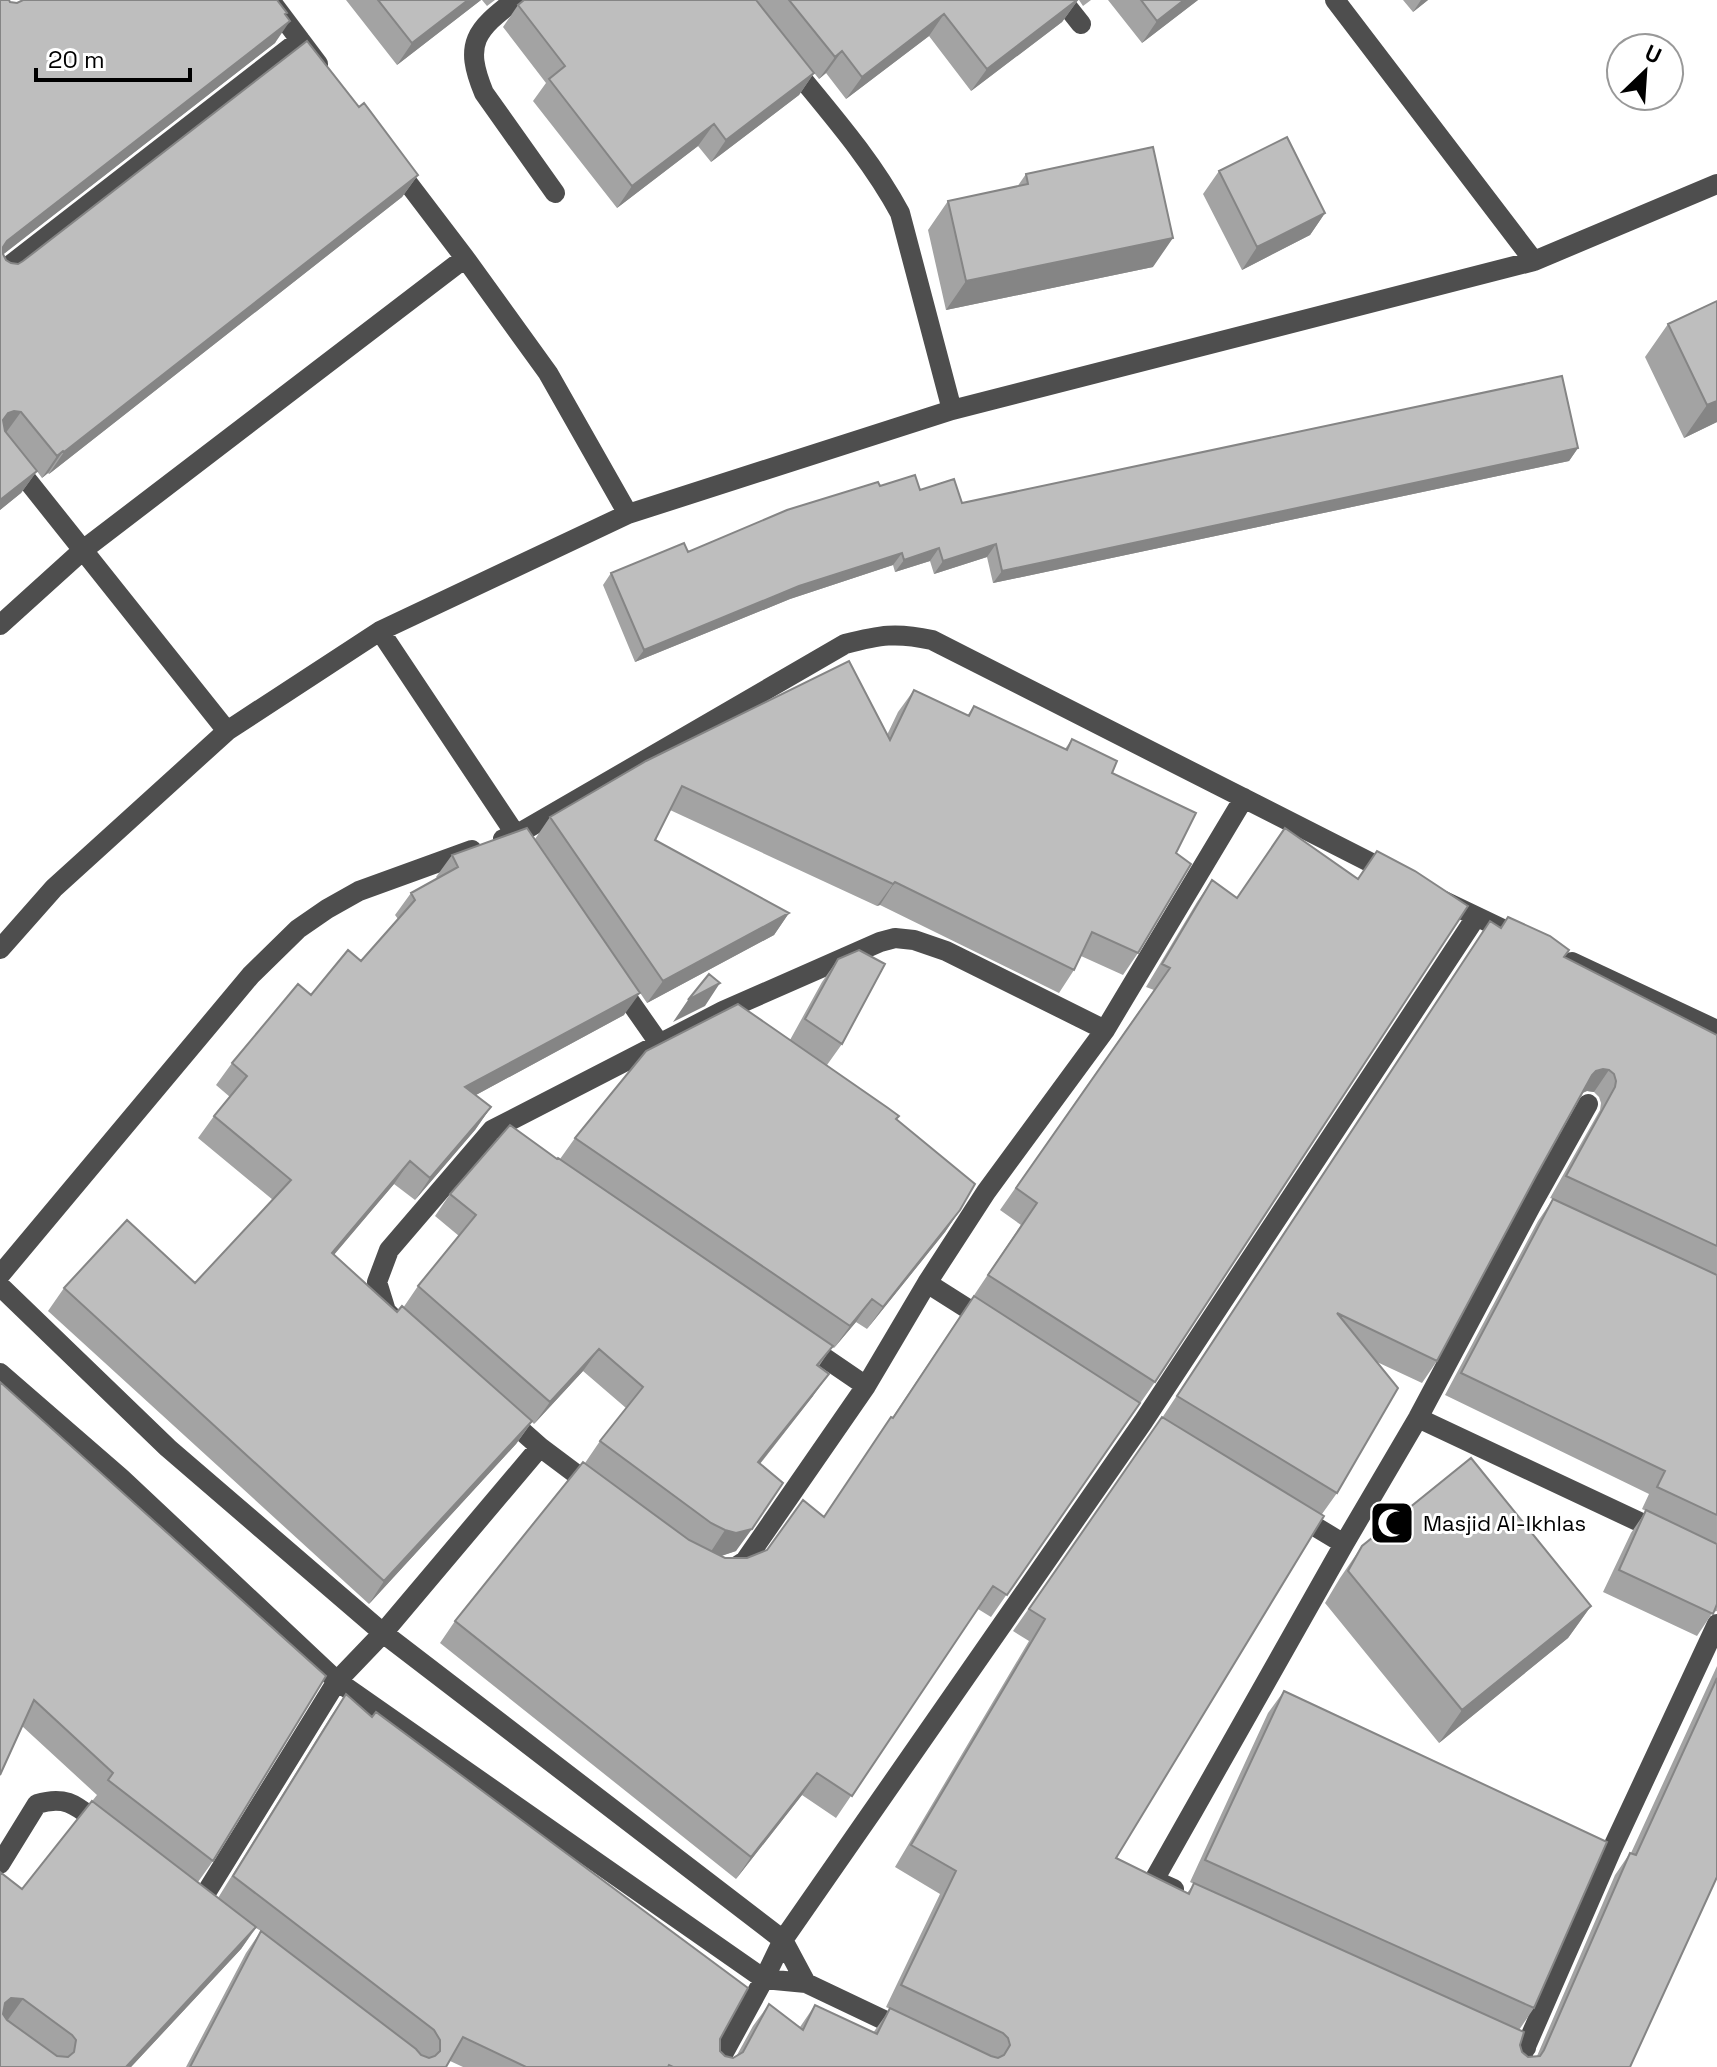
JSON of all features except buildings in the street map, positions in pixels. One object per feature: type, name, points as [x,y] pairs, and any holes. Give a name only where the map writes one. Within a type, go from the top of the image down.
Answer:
[{"type":"street","points":[[270,0],[328,76]]},
{"type":"street","points":[[515,0],[489,20],[477,36],[474,56],[477,75],[484,93],[555,193]]},
{"type":"street","points":[[1062,0],[1081,24]]},
{"type":"street","points":[[1335,0],[1534,261]]},
{"type":"street","points":[[0,273],[300,40]]},
{"type":"street","points":[[778,48],[866,157],[900,213],[952,410]]},
{"type":"street","points":[[383,149],[548,373],[628,514]]},
{"type":"street","points":[[0,949],[54,888],[227,731],[380,631],[628,514],[952,410],[1534,261],[1717,184]]},
{"type":"street","points":[[0,625],[83,550],[465,258]]},
{"type":"street","points":[[0,446],[227,731]]},
{"type":"street","points":[[380,631],[534,861]]},
{"type":"street","points":[[0,1275],[251,975],[298,929],[359,891],[516,835],[845,644],[881,635],[906,634],[932,640],[1533,944]]},
{"type":"street","points":[[704,1565],[722,1570],[734,1568],[745,1561],[866,1386],[980,1188],[1105,1030],[1244,798]]},
{"type":"street","points":[[716,2067],[783,1940],[1144,1422],[1476,917]]},
{"type":"street","points":[[409,1332],[386,1311],[377,1282],[389,1250],[498,1134],[659,1043],[730,1015],[880,942],[895,938],[914,940],[946,951],[1105,1030]]},
{"type":"street","points":[[1561,957],[1717,1030]]},
{"type":"street","points":[[605,965],[659,1043]]},
{"type":"street","points":[[1197,1900],[1154,1880],[1267,1694],[1344,1544],[1539,1207],[1588,1104]]},
{"type":"street","points":[[927,1283],[1004,1332]]},
{"type":"street","points":[[0,1286],[168,1448],[383,1633],[783,1940],[806,1983]]},
{"type":"street","points":[[788,1333],[866,1386]]},
{"type":"street","points":[[0,1373],[121,1478],[337,1681],[764,1979],[806,1983],[927,2041]]},
{"type":"street","points":[[492,1405],[540,1447],[611,1499]]},
{"type":"street","points":[[1418,1418],[1674,1539]]},
{"type":"street","points":[[201,1901],[337,1681],[383,1633],[540,1447]]},
{"type":"street","points":[[1277,1503],[1344,1544]]},
{"type":"street","points":[[1483,2029],[1522,2058],[1605,1846],[1717,1624]]},
{"type":"street","points":[[0,1864],[37,1804],[55,1799],[74,1805],[125,1843]]},
{"type":"place","name":"Masjid Al-Ikhlas","points":[[1392,1523]]}]
